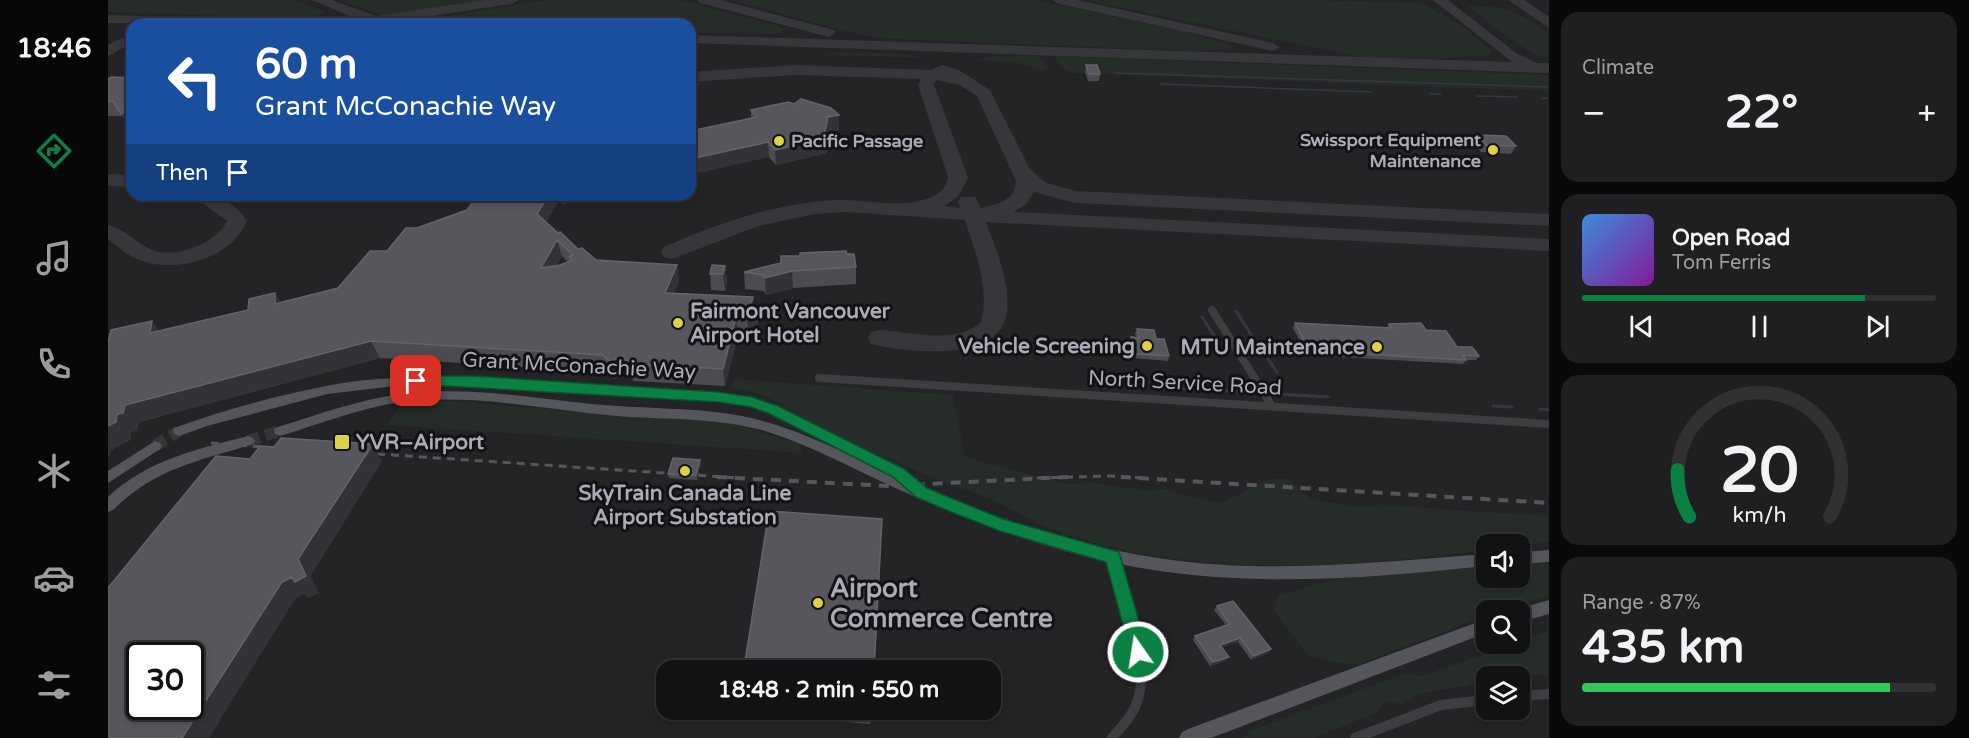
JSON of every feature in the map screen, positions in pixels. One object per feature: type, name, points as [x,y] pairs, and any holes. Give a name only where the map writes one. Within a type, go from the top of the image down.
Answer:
[{"type":"main road","name":"Grant McConachie Way","points":[[179,431],[327,390],[395,382],[467,381],[727,398],[773,410],[898,473],[922,492]]},
{"type":"main road","name":"Grant McConachie Way","points":[[280,431],[384,402],[432,396],[723,417],[784,432],[1000,525],[1113,557],[1182,567],[1276,572],[1476,561]]},
{"type":"main road","points":[[108,506],[128,487],[161,466],[248,441]]},
{"type":"main road","points":[[108,478],[155,446]]},
{"type":"main road","points":[[1530,557],[1549,556]]},
{"type":"main road","points":[[1530,612],[1549,607]]},
{"type":"main road","points":[[1188,738],[1476,630]]},
{"type":"street","points":[[1212,310],[1272,406]]},
{"type":"street","name":"North Service Road","points":[[819,378],[1549,424]]},
{"type":"street","points":[[1112,738],[1133,709],[1141,680],[1136,638],[1113,557]]},
{"type":"street","points":[[1530,695],[1549,694]]},
{"type":"street","points":[[1355,738],[1441,705],[1476,701]]},
{"type":"shaded area","points":[[108,0],[1549,0],[1549,738],[108,738]]},
{"type":"shaded area","points":[[108,0],[296,0],[326,13],[314,18],[283,18],[108,12]]},
{"type":"shaded area","points":[[340,0],[490,0],[383,16]]},
{"type":"shaded area","points":[[546,0],[681,0],[781,27],[783,31],[775,34],[696,33],[696,18],[444,18]]},
{"type":"shaded area","points":[[729,0],[1037,0],[1190,33],[1233,46],[1230,50],[1190,51],[893,39],[860,35]]},
{"type":"shaded area","points":[[1083,0],[1308,0],[1422,3],[1464,27],[1492,51],[1488,56],[1422,59],[1361,57]]},
{"type":"shaded area","points":[[1467,5],[1511,11],[1528,20],[1549,34],[1549,58],[1517,44]]},
{"type":"shaded area","points":[[833,52],[898,53],[926,58],[822,55]]},
{"type":"shaded area","points":[[992,56],[1040,56],[1049,69],[1041,71],[1020,63],[975,60]]},
{"type":"shaded area","points":[[1053,56],[1549,75],[1549,91],[1074,73],[1064,69]]},
{"type":"shaded area","points":[[734,379],[953,395],[965,457],[1065,484],[1096,483],[1148,491],[1163,489],[1210,501],[1224,502],[1270,479],[1290,479],[1309,498],[1355,507],[1397,506],[1549,516],[1549,542],[1530,545],[1530,534],[1476,534],[1476,551],[1329,565],[1222,563],[1170,558],[1118,549],[1058,532],[997,502],[858,446],[770,399],[742,389],[731,388]]},
{"type":"shaded area","points":[[451,401],[731,423],[798,443],[804,453],[387,425],[402,402]]},
{"type":"shaded area","points":[[1549,563],[1549,596],[1530,602],[1476,600],[1476,620],[1359,664],[1338,663],[1308,655],[1274,611],[1278,595],[1340,578],[1476,568],[1476,588],[1530,588],[1530,564]]},
{"type":"shaded area","points":[[1549,630],[1549,675],[1530,675],[1530,666],[1476,666],[1476,684],[1418,694],[1401,704],[1386,701],[1374,714],[1313,738],[1242,738],[1250,731],[1406,673],[1422,676],[1484,654],[1530,654],[1530,637]]},
{"type":"building","points":[[1086,65],[1097,65],[1100,74],[1089,74]]},
{"type":"building","points":[[126,78],[126,113],[121,114],[113,101],[108,101],[108,79]]},
{"type":"building","points":[[801,99],[831,108],[839,115],[828,117],[824,135],[827,138],[775,150],[768,142],[696,158],[696,130],[757,117],[751,110],[788,102],[794,104]]},
{"type":"building","points":[[1476,135],[1506,136],[1516,146],[1486,145]]},
{"type":"building","points":[[474,201],[545,201],[537,214],[578,249],[582,248],[596,260],[677,265],[665,293],[753,297],[751,304],[756,308],[750,310],[747,319],[736,318],[723,369],[630,364],[622,356],[610,362],[603,355],[371,341],[125,405],[123,413],[117,414],[116,422],[108,426],[108,342],[111,330],[152,321],[150,333],[248,310],[249,299],[275,293],[275,304],[338,288],[370,251],[387,251],[406,228],[417,228],[467,210]],"holes":[[[557,240],[573,255],[569,257],[573,260],[541,268]]]},
{"type":"building","points":[[846,251],[847,254],[854,254],[856,267],[792,271],[765,278],[763,275],[744,272],[781,263],[781,256]]},
{"type":"building","points":[[712,265],[725,266],[723,274],[710,274]]},
{"type":"building","name":"MTU Maintenance","points":[[1295,323],[1392,328],[1389,324],[1421,323],[1426,330],[1446,331],[1457,347],[1472,347],[1479,356],[1463,355],[1466,360],[1309,351]]},
{"type":"building","name":"Vehicle Screening","points":[[1137,329],[1154,330],[1156,339],[1164,339],[1169,356],[1136,354],[1131,337],[1139,338]]},
{"type":"building","points":[[281,438],[373,444],[298,559],[306,576],[295,582],[292,577],[282,582],[204,704],[204,642],[126,642],[126,720],[194,720],[182,738],[108,738],[108,588],[216,456],[250,459],[260,446],[274,447]]},
{"type":"building","name":"SkyTrain Canada Line Airport Substation","points":[[673,458],[700,460],[696,475],[668,474]]},
{"type":"building","name":"Airport Commerce Centre","points":[[769,511],[882,519],[875,660],[745,660]]},
{"type":"building","points":[[1233,601],[1271,649],[1254,656],[1240,638],[1220,645],[1229,657],[1213,662],[1195,636],[1230,624],[1217,606]]},
{"type":"waterway","points":[[1115,73],[1549,87]]},
{"type":"waterway","points":[[1161,84],[1372,92]]},
{"type":"waterway","points":[[1430,94],[1441,94]]},
{"type":"waterway","points":[[1476,96],[1517,97]]},
{"type":"waterway","points":[[1542,98],[1549,98]]},
{"type":"waterway","points":[[1236,311],[1259,347]]},
{"type":"waterway","points":[[1202,317],[1220,345]]},
{"type":"waterway","points":[[1268,359],[1277,372]]},
{"type":"waterway","points":[[1245,386],[1249,392]]},
{"type":"waterway","points":[[1164,388],[1249,392]]},
{"type":"waterway","points":[[1278,394],[1328,397]]},
{"type":"waterway","points":[[1493,406],[1512,407]]},
{"type":"waterway","points":[[1540,409],[1549,410]]},
{"type":"taxiway","points":[[319,0],[368,18]]},
{"type":"taxiway","points":[[391,18],[512,0]]},
{"type":"taxiway","points":[[705,0],[829,33]]},
{"type":"taxiway","points":[[1059,0],[1273,47]]},
{"type":"taxiway","points":[[1440,0],[1511,56],[1531,65]]},
{"type":"taxiway","points":[[1515,0],[1549,24]]},
{"type":"taxiway","points":[[108,19],[126,20]]},
{"type":"taxiway","points":[[696,39],[1549,68]]},
{"type":"taxiway","points":[[108,51],[126,40]]},
{"type":"taxiway","points":[[696,77],[795,70],[934,75]]},
{"type":"taxiway","points":[[934,75],[942,70]]},
{"type":"taxiway","points":[[953,73],[965,81]]},
{"type":"taxiway","points":[[900,209],[915,208],[942,200],[951,193],[957,183],[958,177],[926,85],[934,75]]},
{"type":"taxiway","points":[[934,75],[965,81]]},
{"type":"taxiway","points":[[965,81],[984,93],[1026,181],[1026,189],[1019,200],[1001,210],[987,213]]},
{"type":"taxiway","points":[[1022,172],[1039,187],[1075,197],[1549,220]]},
{"type":"taxiway","points":[[108,180],[126,181]]},
{"type":"taxiway","points":[[108,231],[148,256],[171,258],[199,252],[224,240],[233,231],[237,221],[232,213],[212,201]]},
{"type":"taxiway","points":[[968,201],[973,215]]},
{"type":"taxiway","points":[[672,252],[730,228],[795,211],[835,206],[900,209]]},
{"type":"taxiway","points":[[887,208],[900,209]]},
{"type":"taxiway","points":[[900,209],[973,215]]},
{"type":"taxiway","points":[[880,338],[932,342],[963,341],[980,335],[991,326],[996,310],[993,279],[973,215]]},
{"type":"taxiway","points":[[973,215],[1549,245]]},
{"type":"tunnel","points":[[155,446],[179,431]]},
{"type":"tunnel","points":[[248,441],[280,431]]},
{"type":"railway","points":[[211,443],[276,448]]},
{"type":"railway","points":[[363,453],[739,478]]},
{"type":"railway","points":[[717,477],[888,486],[1061,477]]},
{"type":"railway","points":[[1037,478],[1061,477]]},
{"type":"railway","points":[[1061,477],[1068,477]]},
{"type":"railway","points":[[1061,477],[1145,478]]},
{"type":"railway","points":[[1121,477],[1549,503]]},
{"type":"place","name":"Pacific Passage","points":[[779,141]]},
{"type":"place","name":"Swissport Equipment Maintenance","points":[[1493,150]]},
{"type":"place","name":"Fairmont Vancouver Airport Hotel","points":[[678,323]]},
{"type":"place","name":"Vehicle Screening","points":[[1147,346]]},
{"type":"place","name":"MTU Maintenance","points":[[1377,347]]},
{"type":"place","name":"YVR–Airport","points":[[342,442]]},
{"type":"place","name":"SkyTrain Canada Line Airport Substation","points":[[685,471]]},
{"type":"place","name":"Airport Commerce Centre","points":[[818,603]]},
{"type":"route","points":[[416,381],[474,381],[718,397],[752,402],[785,414],[898,473],[922,492],[957,508],[1000,525],[1113,557],[1138,652]]}]
